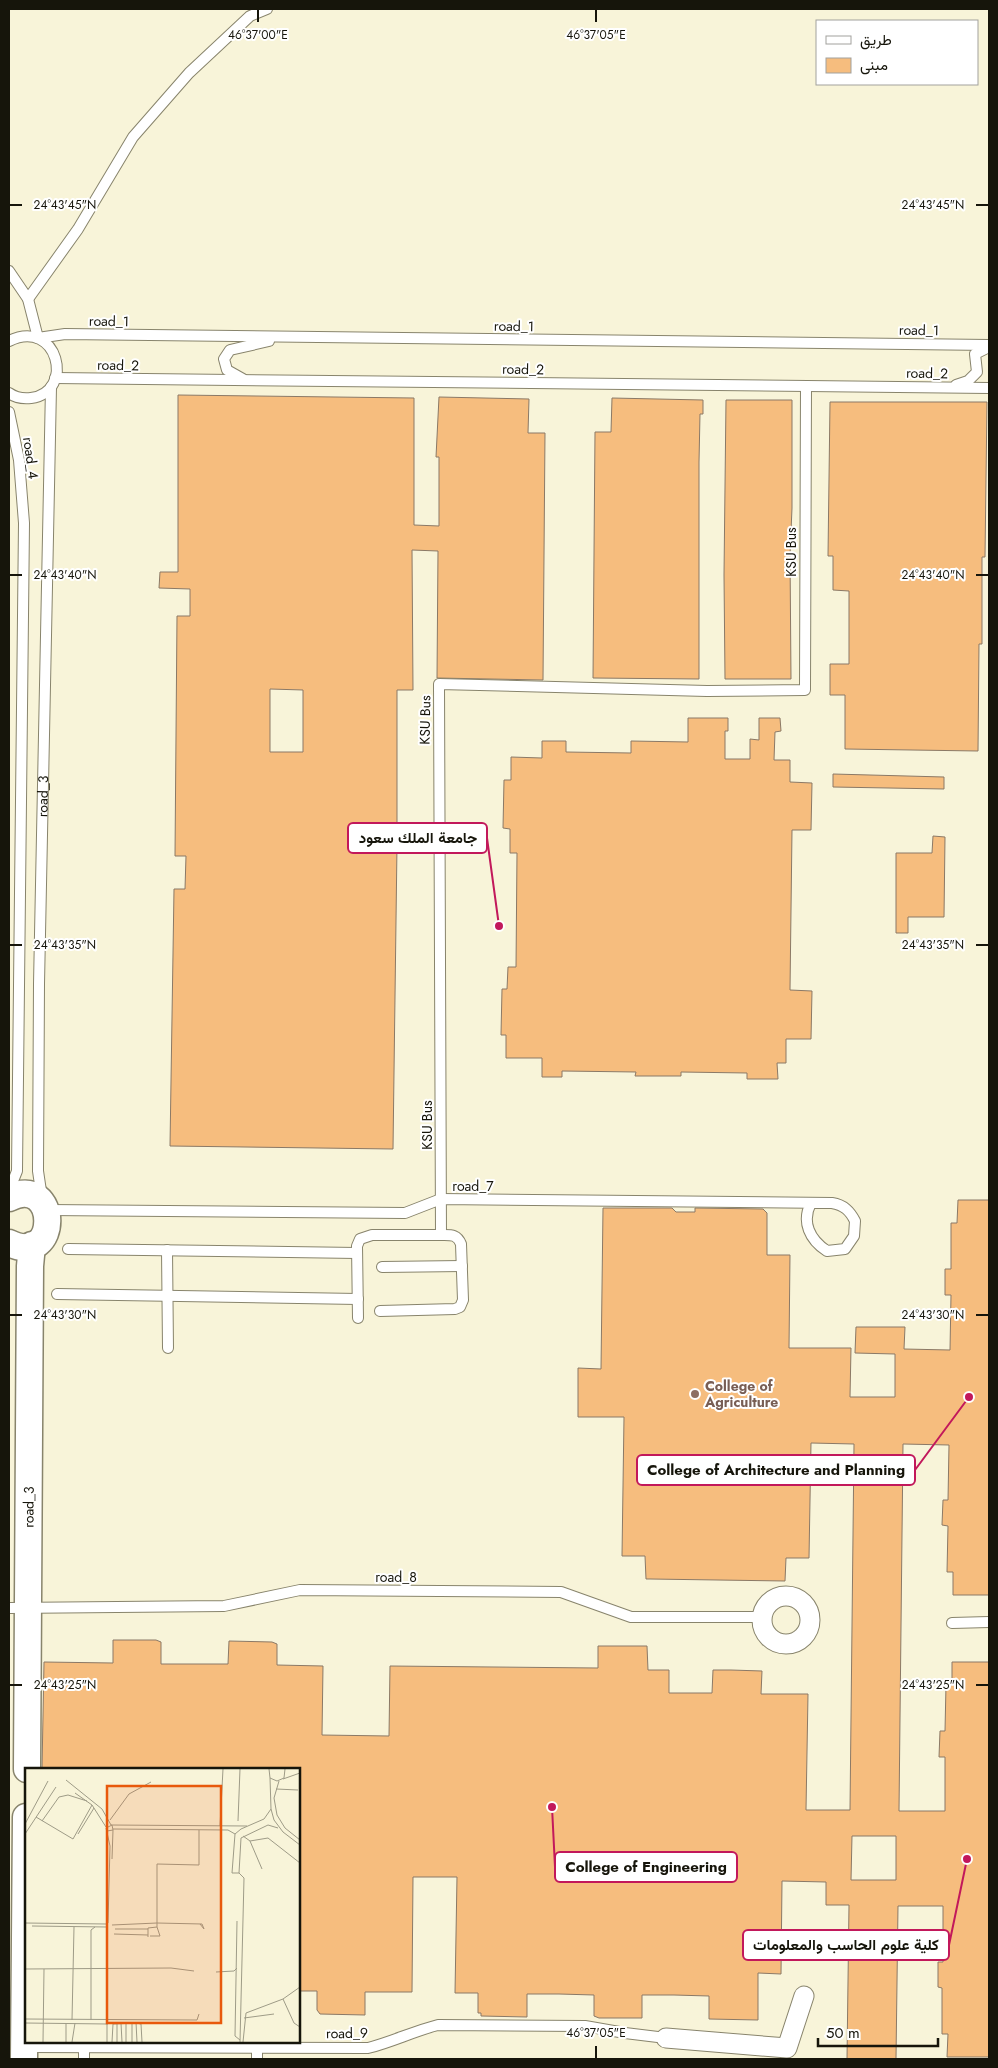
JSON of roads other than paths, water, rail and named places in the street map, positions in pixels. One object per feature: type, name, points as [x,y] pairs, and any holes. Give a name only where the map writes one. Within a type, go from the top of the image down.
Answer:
[{"type":"street","points":[[10,1197],[20,1194],[29,1195],[45,1207],[48,1227],[39,1240],[21,1244]]},
{"type":"street","name":"road_3","points":[[21,1244],[30,1286],[18,1607],[27,1768]]},
{"type":"street","points":[[19,2051],[25,1850]]},
{"type":"street","points":[[666,2038],[787,2048],[804,1996]]},
{"type":"lane","points":[[28,299],[78,229],[133,137],[189,72],[250,16],[267,9]]},
{"type":"lane","points":[[9,271],[28,299],[38,338]]},
{"type":"lane","name":"road_1","points":[[9,341],[22,336],[38,338],[66,334],[989,346]]},
{"type":"lane","points":[[245,380],[227,370],[224,360],[230,350],[287,337]]},
{"type":"lane","name":"road_3","points":[[38,338],[53,350],[58,369],[53,382],[39,994],[38,1171],[45,1207]]},
{"type":"lane","points":[[949,344],[968,354],[975,354],[989,346]]},
{"type":"lane","points":[[950,387],[968,380],[977,372],[975,354]]},
{"type":"lane","name":"road_2","points":[[53,382],[245,380],[989,388]]},
{"type":"lane","points":[[9,393],[24,399],[35,397],[44,393],[53,382]]},
{"type":"lane","name":"KSU Bus","points":[[441,1235],[439,684],[707,691],[805,690],[806,386]]},
{"type":"lane","name":"road_4","points":[[9,412],[19,460],[24,523],[17,1171],[11,1186],[10,1197]]},
{"type":"lane","name":"road_7","points":[[45,1207],[405,1213],[441,1199],[811,1203],[840,1204],[850,1212],[855,1221],[855,1231],[845,1249],[834,1252],[827,1251],[814,1239],[807,1225],[806,1218],[811,1203]]},
{"type":"lane","points":[[358,1318],[357,1252],[360,1239],[372,1236],[441,1235],[454,1235],[459,1238],[461,1244],[463,1300],[460,1307],[455,1309],[380,1311]]},
{"type":"lane","points":[[68,1249],[357,1252]]},
{"type":"lane","points":[[167,1250],[168,1348]]},
{"type":"lane","points":[[382,1267],[462,1266]]},
{"type":"lane","points":[[57,1294],[358,1299]]},
{"type":"lane","name":"road_8","points":[[18,1607],[224,1606],[300,1590],[561,1592],[631,1617],[761,1617]]},
{"type":"lane","points":[[952,1623],[989,1622]]},
{"type":"lane","name":"road_9","points":[[19,2051],[84,2047],[368,2048],[388,2043],[420,2029],[438,2025],[586,2026],[666,2038]]},
{"type":"lane","points":[[84,2047],[84,2059]]},
{"type":"lane","points":[[257,2047],[257,2059]]},
{"type":"place","name":"جامعة الملك سعود","points":[[499,926]]},
{"type":"place","name":"College of Agriculture","points":[[695,1394]]},
{"type":"place","name":"College of Architecture and Planning","points":[[969,1397]]},
{"type":"place","name":"College of Engineering","points":[[552,1807]]},
{"type":"place","name":"كلية علوم الحاسب والمعلومات","points":[[967,1859]]}]
